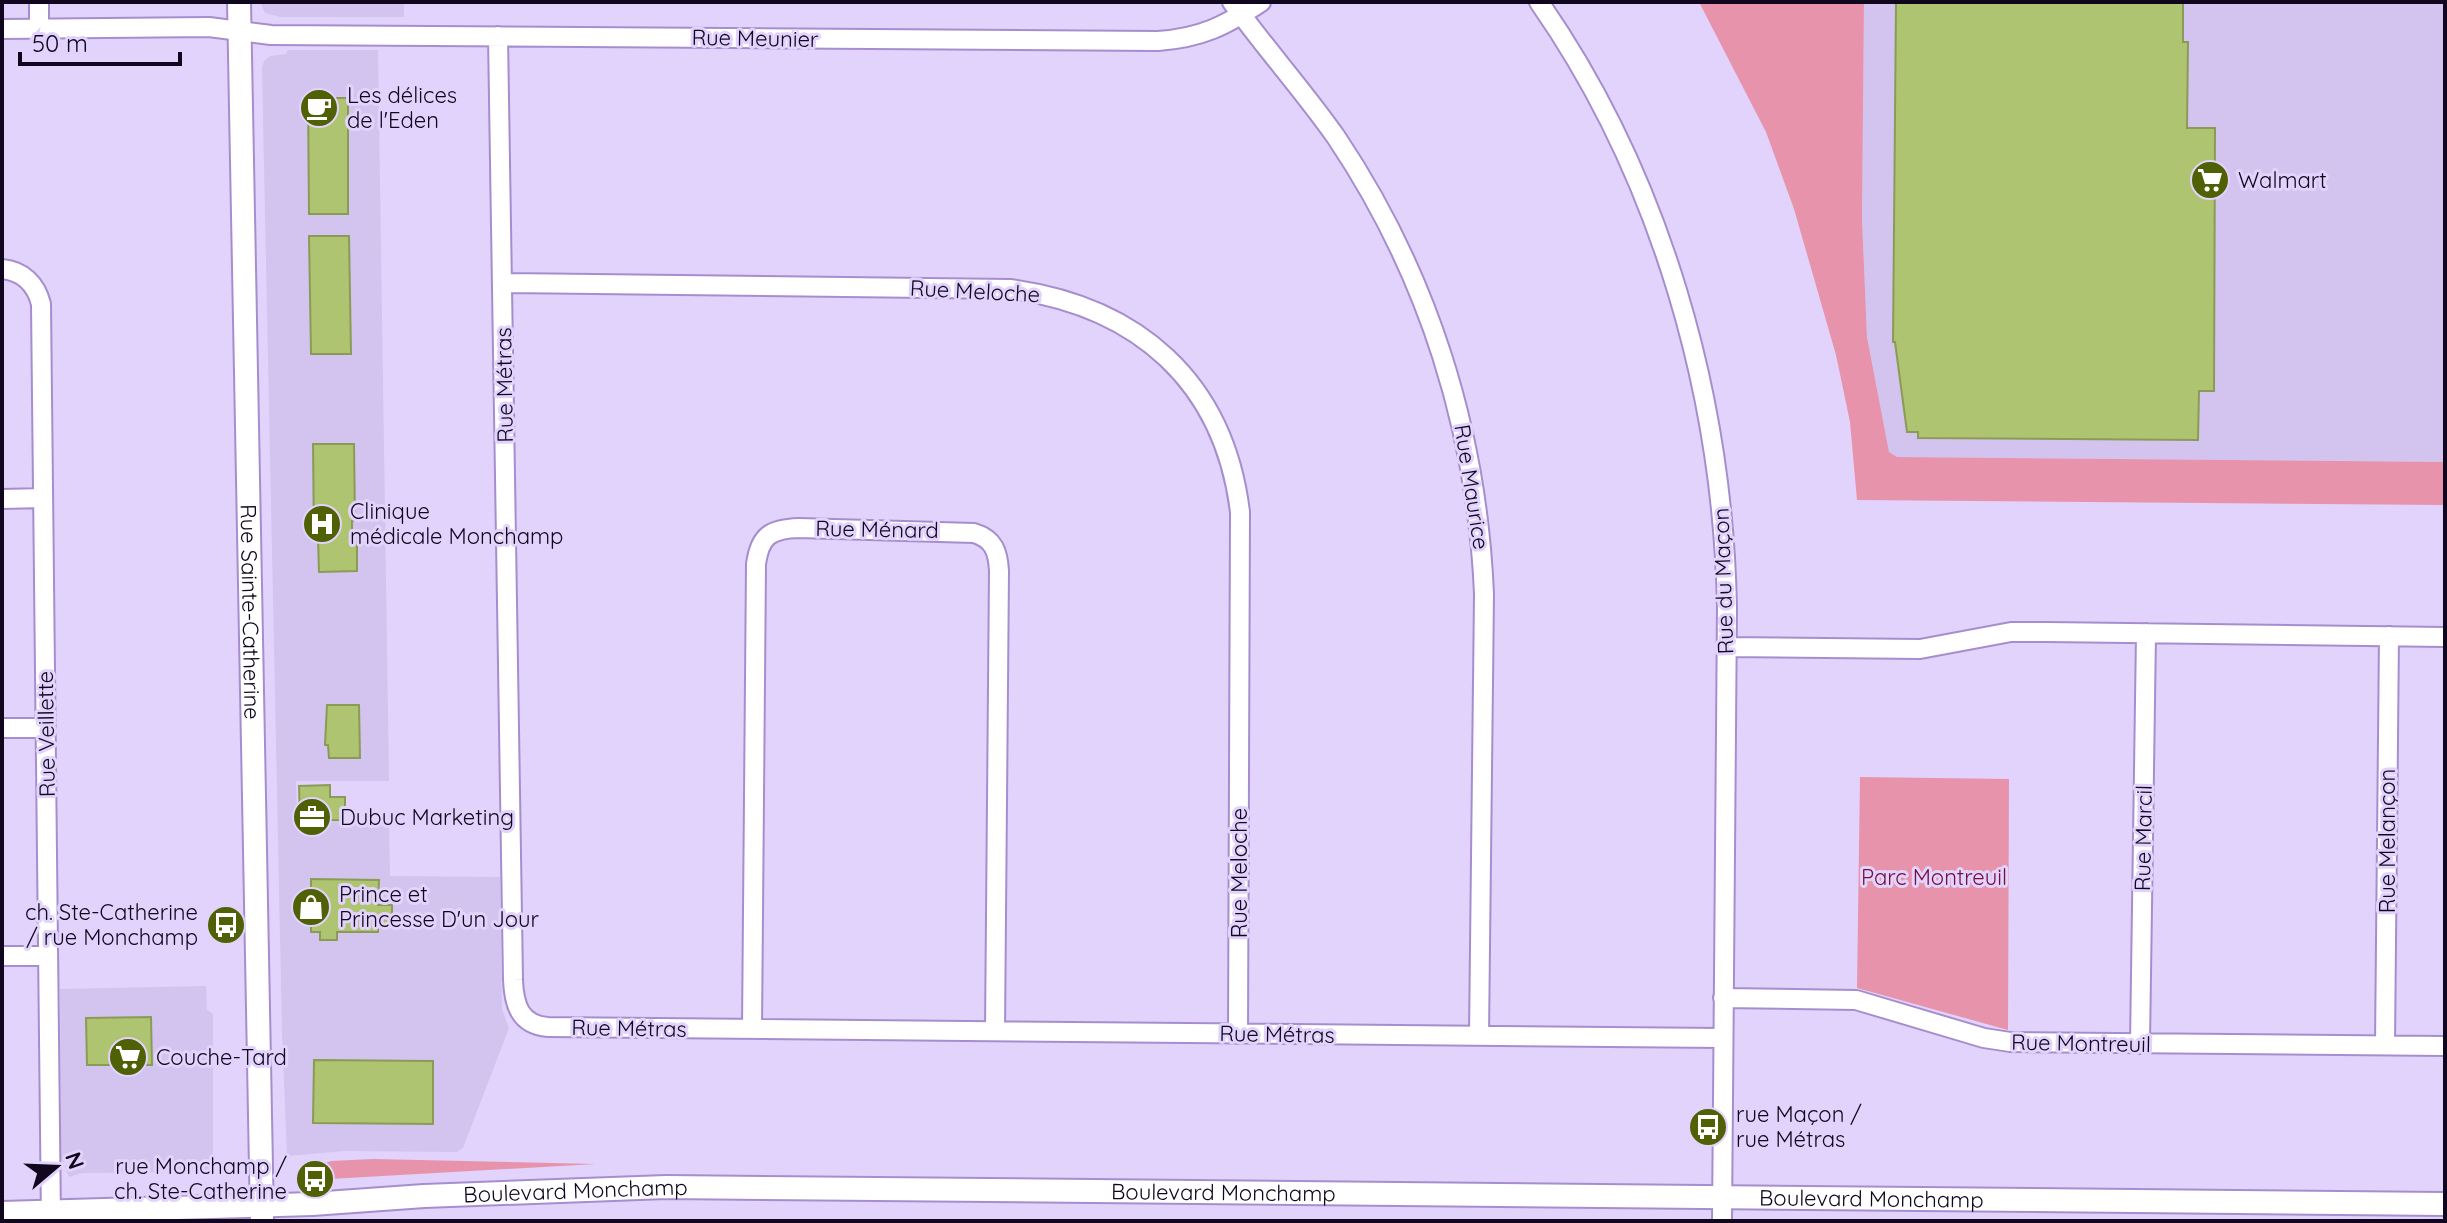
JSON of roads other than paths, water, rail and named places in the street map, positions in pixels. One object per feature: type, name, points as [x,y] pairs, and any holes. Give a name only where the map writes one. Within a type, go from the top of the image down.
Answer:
[{"type":"street","points":[[39,2],[39,29]]},
{"type":"street","name":"Rue Sainte-Catherine","points":[[239,2],[262,1213]]},
{"type":"street","name":"Rue Meunier","points":[[2,29],[209,27],[271,35],[1158,41],[1196,36],[1218,29],[1237,9],[1261,2]]},
{"type":"street","name":"Rue du Maçon","points":[[1539,2],[1571,51],[1618,141],[1642,196],[1679,300],[1716,463],[1726,561],[1727,647],[1722,1221]]},
{"type":"street","name":"Rue Maurice","points":[[1237,9],[1320,116],[1381,209],[1415,280],[1460,410],[1475,490],[1484,594],[1479,1036]]},
{"type":"street","name":"Rue Métras","points":[[498,36],[513,980],[516,1009],[531,1024],[540,1027],[1722,1038]]},
{"type":"street","name":"Rue Veillette","points":[[2,269],[27,278],[39,295],[41,304],[51,1216]]},
{"type":"street","name":"Rue Meloche","points":[[503,283],[1022,291],[1063,298],[1112,318],[1142,337],[1174,365],[1204,405],[1223,443],[1233,470],[1240,512],[1238,1034]]},
{"type":"street","points":[[2,499],[43,498]]},
{"type":"street","name":"Rue Ménard","points":[[752,1029],[756,564],[761,542],[767,536],[799,528],[974,533],[984,536],[996,550],[999,587],[995,1031]]},
{"type":"street","points":[[1727,647],[1920,649],[2011,632],[2445,637]]},
{"type":"street","name":"Rue Marcil","points":[[2140,1044],[2146,633]]},
{"type":"street","name":"Rue Melançon","points":[[2385,1045],[2389,636]]},
{"type":"street","points":[[2,728],[45,728]]},
{"type":"street","points":[[2,956],[48,956]]},
{"type":"street","name":"Rue Montreuil","points":[[1723,998],[1856,1000],[1997,1041],[2445,1046]]},
{"type":"street","name":"Boulevard Monchamp","points":[[2,1213],[51,1216],[262,1213],[513,1192],[666,1187],[2445,1204]]},
{"type":"place","name":"Les délices de l'Eden","points":[[319,108]]},
{"type":"place","name":"Walmart","points":[[2210,180]]},
{"type":"place","name":"Clinique médicale Monchamp","points":[[322,524]]},
{"type":"place","name":"Dubuc Marketing","points":[[312,817]]},
{"type":"place","name":"Prince et Princesse D'un Jour","points":[[311,907]]},
{"type":"place","name":"ch. Ste-Catherine / rue Monchamp","points":[[226,925]]},
{"type":"place","name":"Couche-Tard","points":[[128,1057]]},
{"type":"place","name":"rue Maçon / rue Métras","points":[[1708,1127]]},
{"type":"place","name":"rue Monchamp / ch. Ste-Catherine","points":[[315,1179]]},
{"type":"park label","name":"Parc Montreuil","points":[[1934,877]]}]
